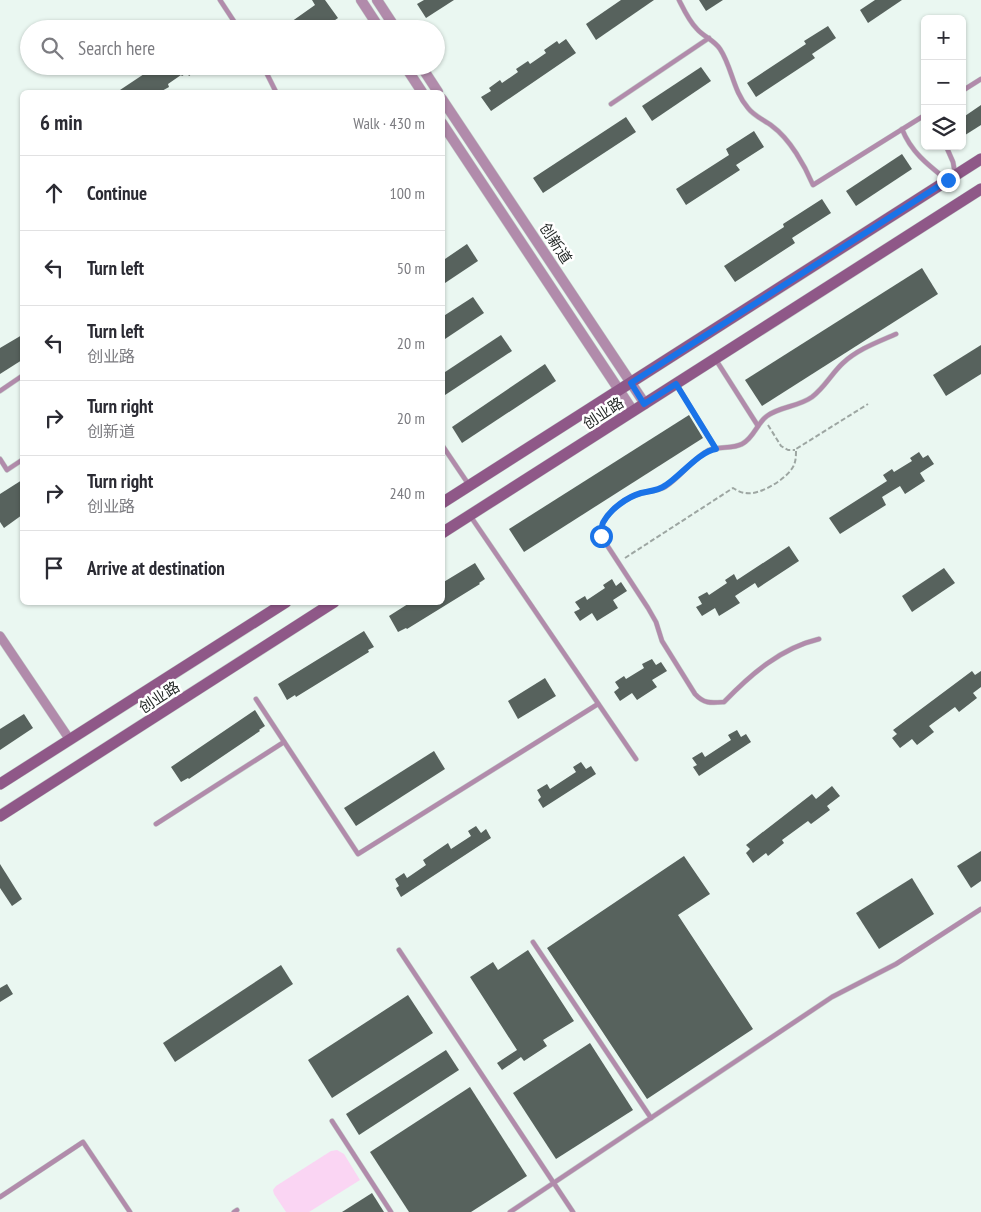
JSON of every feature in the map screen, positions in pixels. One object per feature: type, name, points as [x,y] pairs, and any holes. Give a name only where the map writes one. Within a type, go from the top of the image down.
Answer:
[{"type":"main road","name":"创业路","points":[[445,501],[981,159]]},
{"type":"main road","name":"创业路","points":[[445,531],[981,189]]},
{"type":"main road","name":"创业路","points":[[0,784],[281,605]]},
{"type":"main road","name":"创业路","points":[[0,816],[329,605]]},
{"type":"street","points":[[361,0],[374,20]]},
{"type":"street","points":[[377,0],[390,20]]},
{"type":"street","points":[[411,75],[421,90]]},
{"type":"street","points":[[427,75],[437,90]]},
{"type":"street","name":"创新道","points":[[445,104],[644,404]]},
{"type":"street","name":"创新道","points":[[445,128],[633,411]]},
{"type":"street","points":[[0,636],[70,740]]},
{"type":"lane","points":[[220,0],[233,20]]},
{"type":"lane","points":[[679,0],[697,30],[719,47],[725,57],[736,90],[748,109],[774,127],[782,136],[802,162],[813,185],[921,118]]},
{"type":"lane","points":[[611,104],[709,38]]},
{"type":"lane","points":[[268,75],[275,90]]},
{"type":"lane","points":[[966,88],[981,79]]},
{"type":"lane","points":[[902,129],[910,146],[918,156],[929,166],[952,178],[953,162],[948,150]]},
{"type":"lane","points":[[819,639],[805,642],[768,662],[750,676],[724,702],[709,703],[700,700],[662,641],[656,622],[648,608],[601,536],[603,522],[617,506],[629,497],[664,487],[710,450],[741,445],[749,440],[764,419],[777,411],[802,403],[813,396],[843,363],[867,346],[896,334]]},
{"type":"lane","points":[[716,359],[758,426]]},
{"type":"lane","points":[[0,390],[20,377]]},
{"type":"lane","points":[[676,384],[716,449]]},
{"type":"lane","points":[[445,449],[470,486]]},
{"type":"lane","points":[[0,459],[7,470],[20,461]]},
{"type":"lane","points":[[470,516],[636,759]]},
{"type":"lane","points":[[256,699],[358,854],[598,704]]},
{"type":"lane","points":[[156,824],[284,742]]},
{"type":"lane","points":[[510,1212],[832,998],[896,964],[981,909]]},
{"type":"lane","points":[[533,942],[651,1118]]},
{"type":"lane","points":[[399,950],[573,1212]]},
{"type":"lane","points":[[332,1121],[391,1212]]},
{"type":"lane","points":[[0,1196],[83,1142],[130,1212]]},
{"type":"path","points":[[764,419],[781,446],[788,450],[796,450],[868,404]]},
{"type":"path","points":[[618,562],[733,488],[741,493],[752,493],[764,490],[776,483],[787,476],[794,466],[796,450]]},
{"type":"shaded area","points":[[337,1150],[344,1154],[360,1180],[309,1212],[286,1212],[274,1194],[273,1190],[276,1186],[331,1151]]},
{"type":"building","points":[[312,0],[325,0],[338,18],[335,20],[294,20],[315,5]]},
{"type":"building","points":[[424,0],[454,0],[426,18],[417,4]]},
{"type":"building","points":[[621,0],[654,0],[596,40],[586,24]]},
{"type":"building","points":[[699,0],[723,0],[706,11]]},
{"type":"building","points":[[875,0],[902,0],[868,23],[860,10]]},
{"type":"building","points":[[828,26],[836,38],[812,54],[815,58],[756,97],[747,83],[806,44],[804,41]]},
{"type":"building","points":[[566,39],[576,53],[491,111],[481,97],[491,91],[489,88],[500,80],[502,83],[518,72],[516,69],[528,61],[530,64],[546,53],[544,50],[557,41],[559,44]]},
{"type":"building","points":[[701,67],[711,81],[652,121],[642,106]]},
{"type":"building","points":[[142,75],[181,75],[168,84],[169,87],[164,90],[120,90]]},
{"type":"building","points":[[981,105],[981,125],[966,134],[966,115]]},
{"type":"building","points":[[626,117],[636,132],[543,193],[533,178]]},
{"type":"building","points":[[754,131],[764,147],[736,165],[740,170],[686,205],[676,189],[729,155],[726,149]]},
{"type":"building","points":[[902,154],[912,169],[856,206],[846,191]]},
{"type":"building","points":[[822,199],[831,213],[792,238],[795,243],[735,282],[724,266],[784,227],[783,224]]},
{"type":"building","points":[[467,244],[478,261],[445,283],[445,259]]},
{"type":"building","points":[[922,268],[938,294],[762,406],[745,380]]},
{"type":"building","points":[[473,297],[484,313],[445,339],[445,315]]},
{"type":"building","points":[[501,335],[512,351],[445,395],[445,372]]},
{"type":"building","points":[[20,336],[20,361],[0,374],[0,348]]},
{"type":"building","points":[[981,345],[981,374],[946,396],[933,375]]},
{"type":"building","points":[[545,364],[556,381],[462,443],[452,427]]},
{"type":"building","points":[[689,415],[703,438],[524,552],[509,529]]},
{"type":"building","points":[[919,452],[923,458],[928,455],[934,464],[920,473],[925,481],[905,494],[900,486],[882,497],[886,505],[840,534],[829,518],[887,481],[883,475],[892,469],[894,472],[912,461],[910,458]]},
{"type":"building","points":[[20,481],[20,516],[4,528],[0,522],[0,494]]},
{"type":"building","points":[[789,546],[799,561],[758,588],[755,583],[735,596],[740,603],[719,616],[715,608],[702,616],[696,607],[702,604],[698,597],[707,592],[709,595],[727,583],[725,580],[734,574],[737,580]]},
{"type":"building","points":[[475,563],[485,579],[480,584],[407,629],[398,632],[389,616],[406,605],[445,605],[445,581]]},
{"type":"building","points":[[944,568],[955,583],[912,612],[902,596]]},
{"type":"building","points":[[612,579],[616,586],[621,582],[627,591],[613,600],[618,608],[597,621],[592,613],[580,621],[574,612],[580,609],[575,602],[585,596],[587,600],[605,588],[603,585]]},
{"type":"building","points":[[364,631],[374,647],[368,650],[369,652],[296,697],[295,695],[287,700],[278,684]]},
{"type":"building","points":[[652,659],[656,665],[661,662],[667,671],[652,680],[657,687],[637,700],[632,693],[620,701],[614,692],[619,688],[615,682],[624,676],[626,679],[644,668],[642,664]]},
{"type":"building","points":[[972,671],[975,675],[981,671],[981,687],[973,693],[977,698],[959,712],[955,707],[929,726],[934,732],[917,745],[912,739],[900,748],[892,738],[897,734],[893,730]]},
{"type":"building","points":[[545,678],[556,696],[518,719],[508,701]]},
{"type":"building","points":[[255,710],[265,726],[260,731],[189,779],[181,782],[171,767]]},
{"type":"building","points":[[24,714],[33,728],[0,750],[0,729]]},
{"type":"building","points":[[737,730],[741,737],[746,734],[751,742],[699,776],[693,767],[697,765],[692,758],[702,752],[705,757],[731,740],[728,735]]},
{"type":"building","points":[[434,751],[445,769],[356,826],[344,808]]},
{"type":"building","points":[[581,762],[586,769],[591,766],[596,774],[543,808],[538,800],[541,797],[537,790],[547,784],[550,789],[576,772],[573,767]]},
{"type":"building","points":[[832,786],[840,796],[827,806],[830,810],[811,824],[808,821],[782,840],[784,843],[768,856],[766,853],[753,863],[746,853],[750,849],[746,845],[812,794],[816,799]]},
{"type":"building","points":[[476,826],[481,833],[486,829],[491,838],[401,897],[396,888],[399,886],[395,879],[404,873],[407,878],[426,865],[423,860],[448,843],[451,849],[471,836],[468,831]]},
{"type":"building","points":[[981,851],[981,881],[971,888],[957,866]]},
{"type":"building","points":[[684,856],[710,894],[678,915],[753,1029],[647,1099],[547,948]]},
{"type":"building","points":[[0,864],[22,899],[12,906],[0,888]]},
{"type":"building","points":[[912,878],[934,914],[879,949],[856,913]]},
{"type":"building","points":[[528,950],[574,1021],[543,1040],[547,1046],[524,1061],[521,1057],[502,1070],[497,1063],[517,1050],[470,977],[493,962],[498,970]]},
{"type":"building","points":[[281,965],[293,984],[175,1062],[163,1043]]},
{"type":"building","points":[[7,984],[13,994],[0,1002],[0,988]]},
{"type":"building","points":[[408,995],[433,1033],[332,1098],[308,1060]]},
{"type":"building","points":[[590,1043],[633,1110],[556,1159],[513,1093]]},
{"type":"building","points":[[446,1050],[459,1070],[359,1135],[346,1114]]},
{"type":"building","points":[[470,1087],[527,1176],[471,1212],[409,1212],[370,1152]]},
{"type":"building","points":[[372,1193],[384,1212],[342,1212]]},
{"type":"route","points":[[601,536],[603,522],[617,506],[629,497],[664,487],[703,455],[710,450],[716,449],[676,384],[644,404],[631,383],[948,180]]}]
